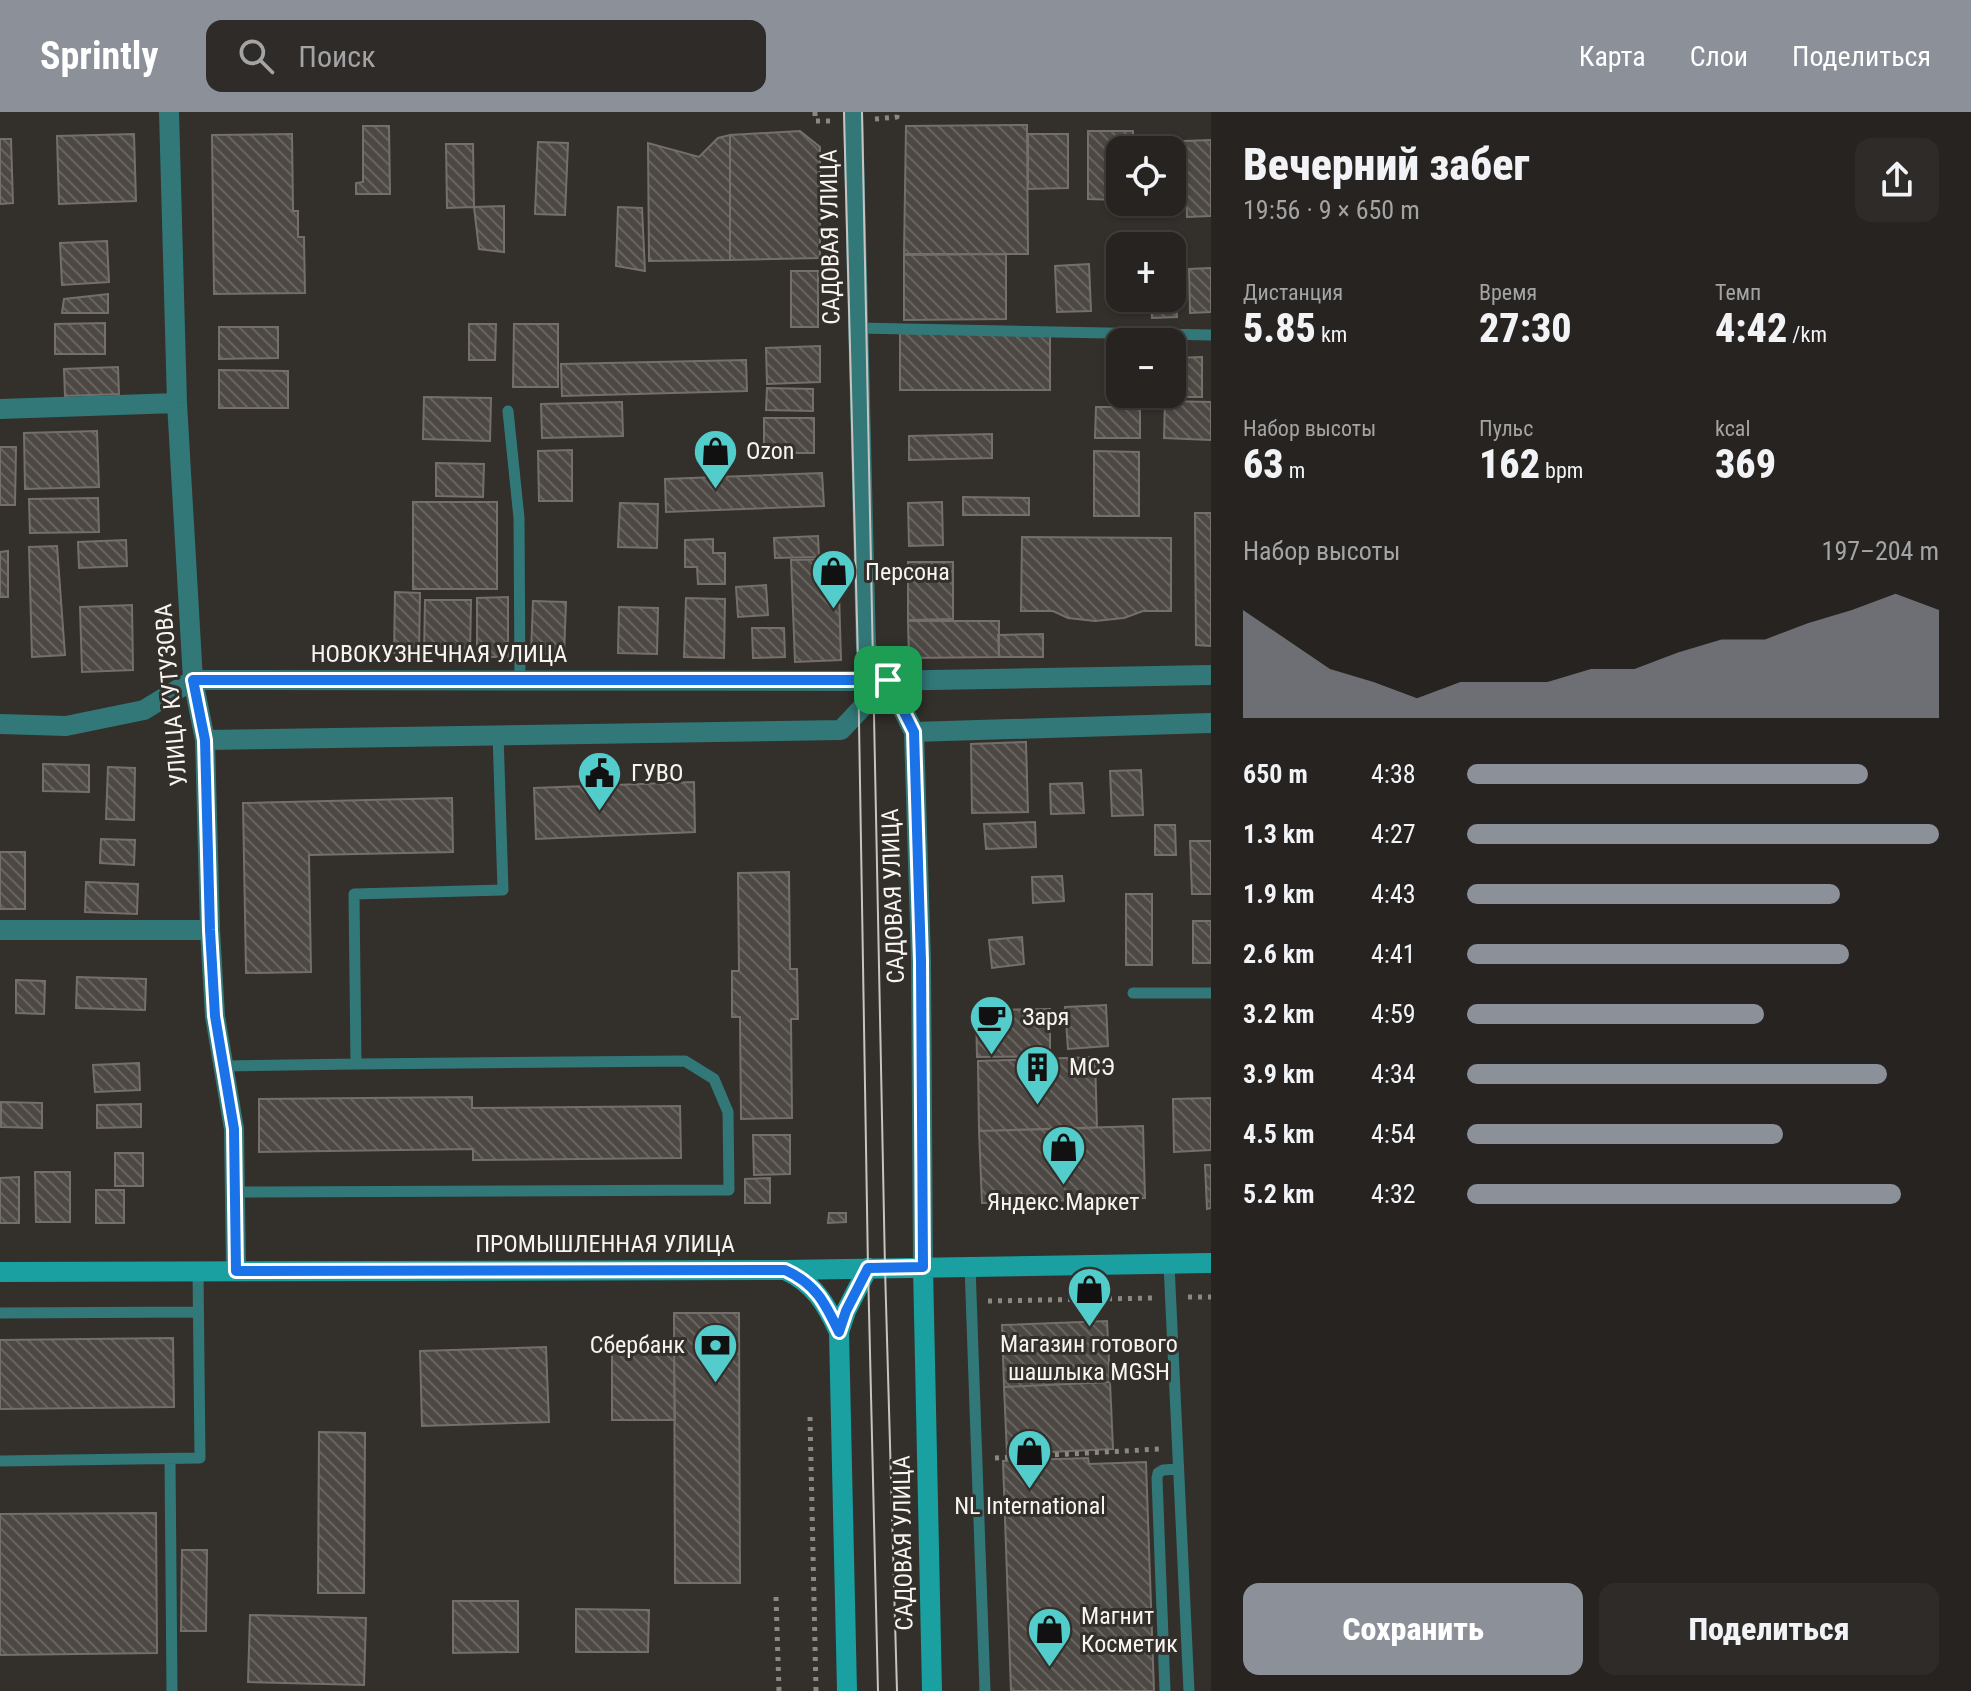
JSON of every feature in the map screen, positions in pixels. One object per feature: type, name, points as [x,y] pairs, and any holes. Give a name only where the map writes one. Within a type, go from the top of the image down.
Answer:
[{"type":"main road","name":"ПРОМЫШЛЕННАЯ УЛИЦА","points":[[0,1272],[785,1270],[1211,1263]]},
{"type":"main road","name":"САДОВАЯ УЛИЦА","points":[[923,1267],[932,1691]]},
{"type":"main road","points":[[847,1691],[839,1332],[868,1268]]},
{"type":"main road","points":[[785,1270],[799,1276],[820,1296],[839,1332]]},
{"type":"street","name":"УЛИЦА КУТУЗОВА","points":[[169,112],[177,403],[193,680],[205,740],[215,1016],[234,1129],[236,1271]]},
{"type":"street","name":"САДОВАЯ УЛИЦА","points":[[853,112],[866,648],[888,680],[914,732],[921,961],[923,1267]]},
{"type":"street","points":[[0,409],[177,403]]},
{"type":"street","name":"НОВОКУЗНЕЧНАЯ УЛИЦА","points":[[193,680],[888,680],[1211,675]]},
{"type":"street","points":[[0,724],[66,726],[144,710],[193,680]]},
{"type":"street","points":[[205,740],[841,730],[888,680]]},
{"type":"street","points":[[914,732],[1211,723]]},
{"type":"street","points":[[0,930],[210,930]]},
{"type":"lane","points":[[858,328],[1211,335]]},
{"type":"lane","points":[[508,411],[519,518],[520,681]]},
{"type":"lane","points":[[356,1064],[354,894],[503,890],[498,734]]},
{"type":"lane","points":[[1133,993],[1211,993]]},
{"type":"lane","points":[[224,1066],[685,1061],[714,1079],[728,1112],[729,1190],[236,1192]]},
{"type":"lane","points":[[1169,1264],[1189,1691]]},
{"type":"lane","points":[[970,1266],[985,1691]]},
{"type":"lane","points":[[0,1461],[200,1458],[198,1271]]},
{"type":"lane","points":[[0,1313],[198,1312]]},
{"type":"lane","points":[[170,1459],[172,1691]]},
{"type":"lane","points":[[1165,1691],[1156,1604],[1157,1478],[1163,1470],[1178,1469]]},
{"type":"path","points":[[815,112],[815,121]]},
{"type":"path","points":[[971,1302],[1211,1297]]},
{"type":"path","points":[[810,1417],[816,1691]]},
{"type":"path","points":[[977,1458],[1177,1448]]},
{"type":"path","points":[[776,1597],[779,1691]]},
{"type":"building","points":[[1027,125],[1028,254],[904,254],[906,126]]},
{"type":"building","points":[[363,126],[389,126],[390,194],[356,194],[356,183],[363,182]]},
{"type":"building","points":[[800,131],[820,147],[820,258],[730,260],[730,135]]},
{"type":"building","points":[[1088,131],[1133,131],[1133,136],[1106,136],[1106,200],[1088,199]]},
{"type":"building","points":[[134,134],[136,201],[59,204],[57,136]]},
{"type":"building","points":[[292,134],[293,211],[298,211],[298,237],[304,237],[305,293],[214,294],[212,135]]},
{"type":"building","points":[[1028,134],[1068,134],[1068,188],[1028,189]]},
{"type":"building","points":[[730,135],[730,260],[649,261],[648,143],[699,157],[718,138]]},
{"type":"building","points":[[0,139],[11,139],[13,203],[0,204]]},
{"type":"building","points":[[1211,140],[1211,216],[1187,217],[1186,141]]},
{"type":"building","points":[[538,142],[568,143],[565,215],[535,214]]},
{"type":"building","points":[[446,144],[473,144],[474,207],[447,208]]},
{"type":"building","points":[[504,206],[504,252],[479,249],[474,207]]},
{"type":"building","points":[[618,207],[642,208],[645,271],[616,266]]},
{"type":"building","points":[[107,241],[109,282],[62,285],[60,243]]},
{"type":"building","points":[[1006,254],[1006,319],[904,320],[904,255]]},
{"type":"building","points":[[1089,264],[1091,311],[1057,312],[1055,266]]},
{"type":"building","points":[[1211,268],[1211,312],[1190,313],[1189,269]]},
{"type":"building","points":[[791,271],[818,271],[818,327],[791,327]]},
{"type":"building","points":[[108,294],[108,313],[62,313],[64,299]]},
{"type":"building","points":[[1152,312],[1177,312],[1177,317],[1152,318]]},
{"type":"building","points":[[105,323],[105,354],[55,354],[55,324]]},
{"type":"building","points":[[469,324],[496,324],[495,360],[469,360]]},
{"type":"building","points":[[514,324],[558,324],[558,387],[513,387]]},
{"type":"building","points":[[219,327],[278,327],[278,358],[219,359]]},
{"type":"building","points":[[900,333],[1050,334],[1050,390],[900,390]]},
{"type":"building","points":[[820,346],[820,382],[767,384],[766,348]]},
{"type":"building","points":[[1202,357],[1202,397],[1186,397],[1186,358]]},
{"type":"building","points":[[746,360],[747,391],[562,396],[561,364]]},
{"type":"building","points":[[118,367],[119,394],[65,396],[64,369]]},
{"type":"building","points":[[219,370],[288,371],[288,408],[219,408]]},
{"type":"building","points":[[767,388],[813,389],[813,411],[766,410]]},
{"type":"building","points":[[424,397],[491,398],[490,441],[423,439]]},
{"type":"building","points":[[1186,401],[1211,402],[1211,440],[1164,438],[1165,408],[1186,408]]},
{"type":"building","points":[[622,402],[623,436],[542,438],[541,404]]},
{"type":"building","points":[[1096,407],[1140,408],[1140,438],[1095,438]]},
{"type":"building","points":[[764,418],[814,418],[814,453],[764,453]]},
{"type":"building","points":[[97,431],[99,487],[25,489],[24,433]]},
{"type":"building","points":[[992,434],[992,458],[909,460],[909,436]]},
{"type":"building","points":[[0,447],[16,447],[15,505],[0,505]]},
{"type":"building","points":[[572,450],[572,501],[539,501],[538,451]]},
{"type":"building","points":[[1094,451],[1139,452],[1139,516],[1094,516]]},
{"type":"building","points":[[436,463],[484,464],[483,497],[436,496]]},
{"type":"building","points":[[822,473],[824,506],[666,512],[665,479]]},
{"type":"building","points":[[963,497],[1029,498],[1029,515],[963,515]]},
{"type":"building","points":[[98,498],[99,532],[30,533],[29,499]]},
{"type":"building","points":[[413,502],[497,502],[497,589],[413,589]]},
{"type":"building","points":[[942,502],[943,545],[909,546],[908,503]]},
{"type":"building","points":[[620,503],[658,504],[657,548],[618,547]]},
{"type":"building","points":[[1195,513],[1211,513],[1211,646],[1196,645]]},
{"type":"building","points":[[818,536],[819,557],[775,558],[774,538]]},
{"type":"building","points":[[1022,537],[1171,538],[1171,611],[1143,611],[1124,618],[1095,621],[1068,618],[1053,611],[1021,611]]},
{"type":"building","points":[[713,539],[713,553],[725,553],[725,584],[698,584],[697,567],[685,567],[685,540]]},
{"type":"building","points":[[126,540],[127,566],[79,568],[78,542]]},
{"type":"building","points":[[57,546],[65,655],[32,657],[29,547]]},
{"type":"building","points":[[8,551],[8,597],[0,597],[0,552]]},
{"type":"building","points":[[838,559],[841,660],[795,662],[791,560]]},
{"type":"building","points":[[908,562],[953,562],[953,619],[908,620]]},
{"type":"building","points":[[766,585],[768,615],[738,617],[736,587]]},
{"type":"building","points":[[395,592],[420,593],[419,655],[394,655]]},
{"type":"building","points":[[508,597],[508,657],[477,657],[477,598]]},
{"type":"building","points":[[686,598],[725,599],[724,658],[684,657]]},
{"type":"building","points":[[425,600],[471,600],[470,656],[424,655]]},
{"type":"building","points":[[533,601],[566,602],[564,655],[531,653]]},
{"type":"building","points":[[132,605],[133,670],[82,672],[80,607]]},
{"type":"building","points":[[619,607],[658,608],[657,654],[618,653]]},
{"type":"building","points":[[908,621],[999,621],[999,657],[909,658]]},
{"type":"building","points":[[752,628],[784,628],[785,657],[753,658]]},
{"type":"building","points":[[1043,634],[1043,657],[999,657],[998,635]]},
{"type":"building","points":[[1026,742],[1028,812],[972,813],[971,744]]},
{"type":"building","points":[[43,764],[89,765],[89,792],[43,791]]},
{"type":"building","points":[[108,767],[135,768],[134,820],[106,819]]},
{"type":"building","points":[[1141,770],[1143,815],[1112,816],[1110,771]]},
{"type":"building","points":[[694,782],[695,832],[536,839],[534,788]]},
{"type":"building","points":[[1082,783],[1084,813],[1051,814],[1050,784]]},
{"type":"building","points":[[452,798],[453,852],[309,855],[311,972],[246,973],[243,803]]},
{"type":"building","points":[[1035,822],[1036,847],[986,849],[984,824]]},
{"type":"building","points":[[1155,825],[1175,825],[1176,855],[1155,855]]},
{"type":"building","points":[[101,839],[135,840],[134,865],[100,863]]},
{"type":"building","points":[[1190,841],[1211,841],[1211,894],[1192,894]]},
{"type":"building","points":[[0,852],[25,852],[25,909],[0,909]]},
{"type":"building","points":[[789,872],[790,969],[797,969],[798,1019],[791,1019],[792,1118],[741,1119],[740,1017],[732,1017],[732,971],[739,971],[738,873]]},
{"type":"building","points":[[1062,876],[1064,901],[1033,903],[1032,877]]},
{"type":"building","points":[[86,882],[138,884],[137,914],[85,912]]},
{"type":"building","points":[[1126,894],[1152,894],[1152,965],[1126,965]]},
{"type":"building","points":[[1193,921],[1211,921],[1211,963],[1193,963]]},
{"type":"building","points":[[1022,937],[1024,964],[992,968],[989,940]]},
{"type":"building","points":[[77,977],[146,979],[145,1010],[76,1008]]},
{"type":"building","points":[[16,980],[45,981],[44,1014],[16,1013]]},
{"type":"building","points":[[1106,1005],[1108,1046],[1068,1049],[1065,1007]]},
{"type":"building","points":[[1050,1009],[1050,1056],[977,1057],[976,1010]]},
{"type":"building","name":"МСЭ","points":[[1095,1057],[1097,1128],[979,1131],[978,1061]]},
{"type":"building","points":[[139,1063],[140,1090],[95,1092],[93,1065]]},
{"type":"building","points":[[472,1097],[472,1108],[680,1106],[681,1158],[473,1160],[473,1149],[259,1152],[259,1099]]},
{"type":"building","points":[[1211,1098],[1211,1150],[1174,1152],[1173,1099]]},
{"type":"building","points":[[1,1102],[42,1103],[42,1128],[1,1127]]},
{"type":"building","points":[[141,1104],[141,1127],[97,1128],[97,1105]]},
{"type":"building","points":[[1143,1126],[1145,1198],[982,1203],[979,1131]]},
{"type":"building","points":[[753,1135],[790,1135],[790,1174],[754,1175]]},
{"type":"building","points":[[115,1153],[143,1153],[143,1186],[115,1186]]},
{"type":"building","points":[[1205,1165],[1211,1165],[1211,1208],[1207,1209]]},
{"type":"building","points":[[35,1172],[70,1172],[70,1222],[36,1222]]},
{"type":"building","points":[[19,1177],[19,1223],[0,1223],[0,1178]]},
{"type":"building","points":[[770,1178],[770,1203],[745,1203],[745,1179]]},
{"type":"building","points":[[96,1190],[124,1190],[124,1223],[96,1223]]},
{"type":"building","points":[[829,1213],[846,1213],[846,1222],[828,1223]]},
{"type":"building","points":[[674,1313],[739,1313],[740,1583],[675,1583]]},
{"type":"building","points":[[1107,1321],[1110,1382],[1004,1387],[1002,1325]]},
{"type":"building","points":[[173,1338],[174,1407],[0,1409],[0,1340]]},
{"type":"building","points":[[546,1347],[549,1422],[422,1426],[420,1351]]},
{"type":"building","points":[[612,1347],[674,1347],[675,1420],[612,1420]]},
{"type":"building","points":[[1110,1382],[1113,1449],[1007,1454],[1004,1387]]},
{"type":"building","points":[[319,1432],[365,1433],[364,1593],[318,1593]]},
{"type":"building","points":[[1088,1458],[1089,1464],[1146,1462],[1154,1691],[1011,1691],[1003,1461]]},
{"type":"building","points":[[156,1513],[157,1653],[0,1655],[0,1514]]},
{"type":"building","points":[[182,1550],[207,1550],[206,1631],[181,1631]]},
{"type":"building","points":[[453,1601],[518,1601],[518,1652],[453,1653]]},
{"type":"building","points":[[576,1609],[649,1610],[648,1652],[576,1652]]},
{"type":"building","points":[[250,1615],[366,1618],[364,1685],[248,1682]]},
{"type":"tram line","points":[[844,112],[878,1691]]},
{"type":"tram line","points":[[862,112],[885,1268],[897,1691]]},
{"type":"place","name":"Ozon","points":[[715,490]]},
{"type":"place","name":"Персона","points":[[834,611]]},
{"type":"place","name":"ГУВО","points":[[600,812]]},
{"type":"place","name":"Заря","points":[[991,1056]]},
{"type":"place","name":"МСЭ","points":[[1038,1106]]},
{"type":"place","name":"Яндекс.Маркет","points":[[1063,1187]]},
{"type":"place","name":"Магазин готового шашлыка MGSH","points":[[1089,1329]]},
{"type":"place","name":"Сбербанк","points":[[716,1384]]},
{"type":"place","name":"NL International","points":[[1030,1491]]},
{"type":"place","name":"Магнит Косметик","points":[[1050,1669]]},
{"type":"route","points":[[193,680],[888,680],[914,732],[921,961],[923,1267],[868,1268],[854,1292],[839,1332],[820,1296],[799,1276],[785,1270],[236,1271],[234,1129],[215,1016],[205,740],[193,680]]}]
